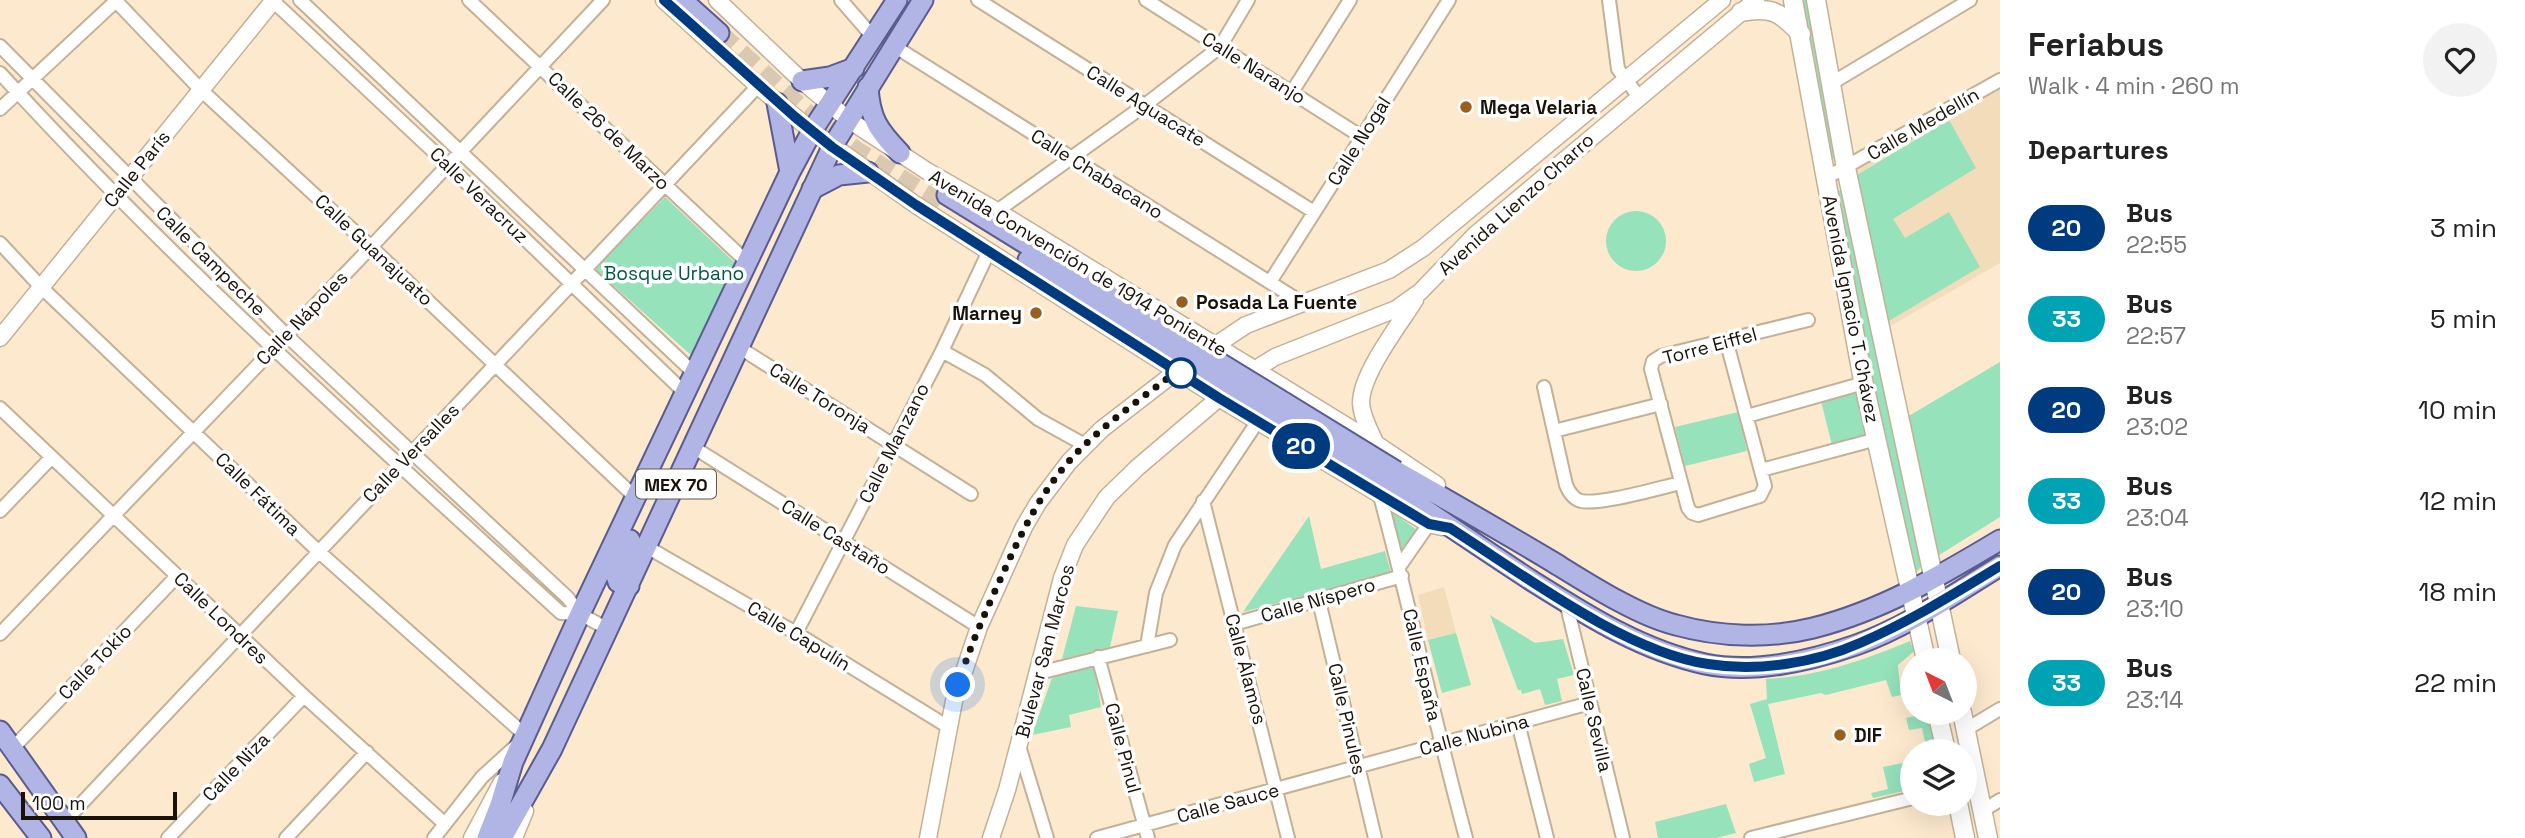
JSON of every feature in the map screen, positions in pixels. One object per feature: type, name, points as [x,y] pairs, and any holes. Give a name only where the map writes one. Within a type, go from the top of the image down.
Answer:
[{"type":"main road","points":[[682,0],[723,29],[702,0]]},
{"type":"main road","name":"MEX 70","points":[[502,838],[552,749],[832,147],[923,0]]},
{"type":"main road","name":"Avenida Ignacio T. Chávez","points":[[1793,0],[1864,383],[1923,648]]},
{"type":"main road","name":"Avenida Ignacio T. Chávez","points":[[1816,0],[1846,168],[1948,648]]},
{"type":"main road","name":"MEX 70","points":[[486,838],[500,805],[513,762],[580,614],[790,172],[812,131],[895,2]]},
{"type":"main road","points":[[1741,12],[1765,8],[1774,11],[1801,34]]},
{"type":"main road","points":[[802,81],[830,77],[854,68]]},
{"type":"main road","points":[[867,87],[877,127],[900,153]]},
{"type":"main road","points":[[777,103],[790,172]]},
{"type":"main road","points":[[812,189],[839,175],[868,172]]},
{"type":"main road","name":"Avenida Convención de 1914 Poniente","points":[[944,200],[1388,482],[1450,528],[1566,602],[1618,633],[1665,652],[1707,664],[1750,667],[1802,660],[1857,645],[1916,617],[2000,566]]},
{"type":"main road","name":"Avenida Convención de 1914 Poniente","points":[[1388,482],[1456,505],[1593,586],[1675,625],[1731,635],[1767,635],[1811,629],[1855,615],[1909,593],[2000,540]]},
{"type":"main road","points":[[629,586],[618,582],[616,571],[636,523],[636,498]]},
{"type":"main road","points":[[1965,725],[1988,838]]},
{"type":"main road","points":[[0,731],[73,833]]},
{"type":"main road","points":[[0,785],[41,838]]},
{"type":"main road","points":[[1961,816],[1965,838]]},
{"type":"street","points":[[0,109],[116,0]]},
{"type":"street","name":"Calle Guanajuato","points":[[116,0],[201,90],[636,498]]},
{"type":"street","name":"Calle Veracruz","points":[[273,0],[684,392]]},
{"type":"street","name":"Calle París","points":[[0,338],[273,0]]},
{"type":"street","name":"Calle Veracruz","points":[[300,0],[694,373]]},
{"type":"street","name":"Calle 26 de Marzo","points":[[469,0],[748,263]]},
{"type":"street","name":"Calle Nápoles","points":[[0,634],[371,247],[603,0]]},
{"type":"street","name":"Avenida Convención de 1914 Poniente","points":[[664,0],[777,103],[868,172],[1219,398],[1285,436],[1388,482],[1429,524],[1450,528]]},
{"type":"street","name":"Avenida Convención de 1914 Poniente","points":[[717,0],[802,81],[849,120],[1376,444],[1440,487],[1456,505]]},
{"type":"street","points":[[841,0],[873,37]]},
{"type":"street","name":"Calle Aguacate","points":[[978,0],[1314,212]]},
{"type":"street","name":"Calle Naranjo","points":[[1146,0],[1362,137]]},
{"type":"street","points":[[997,211],[1145,105],[1220,47],[1248,0]]},
{"type":"street","points":[[1292,92],[1350,0]]},
{"type":"street","name":"Calle Nogal","points":[[1270,282],[1449,0]]},
{"type":"street","points":[[1609,0],[1618,69],[1639,97]]},
{"type":"street","name":"Avenida Lienzo Charro","points":[[1213,345],[1246,325],[1389,270],[1423,248],[1722,0]]},
{"type":"street","name":"Avenida Lienzo Charro","points":[[1254,370],[1275,357],[1396,309],[1420,292],[1475,235],[1756,0]]},
{"type":"street","points":[[1832,83],[1970,0]]},
{"type":"street","name":"Calle Campeche","points":[[0,46],[285,334],[568,598],[580,614],[608,629]]},
{"type":"street","name":"Calle Chabacano","points":[[894,46],[1301,302]]},
{"type":"street","name":"Calle Campeche","points":[[0,73],[115,195],[273,347],[561,613],[580,614]]},
{"type":"street","name":"Calle Medellín","points":[[1826,178],[2000,80]]},
{"type":"street","name":"Calle Versalles","points":[[73,833],[239,635],[758,86]]},
{"type":"street","name":"Calle Fátima","points":[[0,243],[41,287],[318,551],[524,737]]},
{"type":"street","name":"Calle Manzano","points":[[796,633],[942,351],[989,251]]},
{"type":"street","points":[[1376,444],[1366,424],[1361,405],[1362,390],[1368,375],[1420,292]]},
{"type":"street","name":"Torre Eiffel","points":[[1761,470],[1765,486],[1760,496],[1698,515],[1692,513],[1688,508],[1651,369],[1653,360],[1808,320]]},
{"type":"street","points":[[1155,357],[1161,358],[1177,346],[1179,323]]},
{"type":"street","points":[[1722,342],[1728,347],[1761,470],[1877,439]]},
{"type":"street","points":[[928,838],[954,701],[979,627],[1024,527],[1038,503],[1085,445],[1213,345]]},
{"type":"street","name":"Calle Toronja","points":[[740,348],[971,494]]},
{"type":"street","points":[[942,351],[985,375],[1038,419],[1085,445]]},
{"type":"street","name":"Bulevar San Marcos","points":[[991,838],[1019,746],[1062,578],[1075,545],[1088,522],[1107,498],[1138,467],[1254,370]]},
{"type":"street","points":[[1747,416],[1864,383]]},
{"type":"street","points":[[1544,387],[1566,485],[1576,499],[1594,502],[1681,483]]},
{"type":"street","points":[[1285,436],[1282,425],[1284,415],[1295,404],[1304,402]]},
{"type":"street","points":[[1554,431],[1661,404]]},
{"type":"street","name":"Calle Londres","points":[[0,408],[304,696],[445,824]]},
{"type":"street","points":[[1147,646],[1156,593],[1175,545],[1258,421]]},
{"type":"street","name":"Calle Castaño","points":[[693,447],[979,627]]},
{"type":"street","points":[[0,511],[51,458]]},
{"type":"street","name":"Calle España","points":[[1388,482],[1401,572],[1465,838]]},
{"type":"street","name":"Calle Álamos","points":[[1203,501],[1288,838]]},
{"type":"street","points":[[1401,572],[1429,524]]},
{"type":"street","name":"Calle Capulín","points":[[646,547],[796,633],[950,728]]},
{"type":"street","name":"Calle Níspero","points":[[1234,624],[1319,601],[1401,572]]},
{"type":"street","name":"Calle Tokio","points":[[13,748],[177,576]]},
{"type":"street","name":"Calle Pinules","points":[[1319,601],[1375,838]]},
{"type":"street","name":"Calle Sevilla","points":[[1566,602],[1623,838]]},
{"type":"street","points":[[1038,673],[1170,640]]},
{"type":"street","name":"Calle Pinul","points":[[1098,657],[1146,832]]},
{"type":"street","name":"Calle Niza","points":[[168,838],[304,696]]},
{"type":"street","name":"Calle Nubina","points":[[1358,767],[1590,703]]},
{"type":"street","points":[[1978,716],[2000,709]]},
{"type":"street","points":[[1518,723],[1547,838]]},
{"type":"street","points":[[434,838],[489,770],[524,737]]},
{"type":"street","points":[[1019,746],[1047,838]]},
{"type":"street","name":"MEX 70","points":[[514,838],[552,749]]},
{"type":"street","points":[[286,838],[367,752]]},
{"type":"street","name":"MEX 70","points":[[472,838],[513,762]]},
{"type":"street","name":"Calle Sauce","points":[[1097,838],[1146,832],[1277,789],[1358,767]]},
{"type":"street","points":[[1982,811],[2000,800]]},
{"type":"street","points":[[1751,838],[1900,801]]},
{"type":"shaded area","points":[[2000,85],[2000,263],[1887,328],[1850,174]]},
{"type":"shaded area","points":[[1444,587],[1456,633],[1428,640],[1418,595]]},
{"type":"green space","points":[[1797,0],[1810,0],[1839,156],[1829,161]]},
{"type":"green space","points":[[1949,120],[1976,168],[1893,219],[1905,238],[1949,212],[1980,267],[1887,322],[1852,178]]},
{"type":"green space","points":[[1845,189],[1921,566],[1918,571],[1914,568],[1883,437],[1835,192]]},
{"type":"green space","name":"Bosque Urbano","points":[[665,197],[735,263],[692,356],[595,269]]},
{"type":"green space","points":[[1630,211],[1642,211],[1658,219],[1664,229],[1664,253],[1658,263],[1642,271],[1630,271],[1614,263],[1606,247],[1606,235],[1614,219]]},
{"type":"green space","points":[[2000,362],[2000,517],[1936,557],[1907,417]]},
{"type":"green space","points":[[1858,391],[1867,437],[1832,445],[1821,401]]},
{"type":"green space","points":[[1738,412],[1747,451],[1685,466],[1675,427]]},
{"type":"green space","points":[[1389,510],[1417,530],[1400,553]]},
{"type":"green space","points":[[1309,516],[1321,569],[1385,551],[1391,573],[1243,612]]},
{"type":"green space","points":[[1076,606],[1118,611],[1110,647],[1062,659]]},
{"type":"green space","points":[[1490,615],[1535,643],[1563,639],[1574,675],[1557,679],[1562,701],[1545,705],[1540,689],[1522,694],[1521,690],[1518,690]]},
{"type":"green space","points":[[1456,633],[1471,685],[1442,693],[1428,640]]},
{"type":"green space","points":[[1910,641],[1913,648],[1900,648],[1900,695],[1892,697],[1886,680],[1826,695],[1821,693],[1768,704],[1785,774],[1754,782],[1749,764],[1766,758],[1750,704],[1767,699],[1766,679],[1804,675],[1874,655]]},
{"type":"green space","points":[[1094,666],[1101,707],[1069,715],[1071,727],[1032,735],[1052,678]]},
{"type":"green space","points":[[1908,725],[1932,725],[1934,739],[1924,739],[1922,728],[1909,730]]},
{"type":"green space","points":[[1900,763],[1900,792],[1873,798],[1871,793],[1888,789],[1883,767]]},
{"type":"green space","points":[[1726,804],[1736,833],[1716,838],[1658,838],[1655,822]]},
{"type":"tunnel","points":[[719,33],[817,122],[857,151],[942,204]]},
{"type":"bus line","name":"20","points":[[664,0],[775,101],[832,147],[916,205],[1219,398],[1429,524],[1450,528],[1618,633],[1665,652],[1707,664],[1750,667],[1802,660],[1857,645],[1916,617],[2000,566]]},
{"type":"place","name":"Mega Velaria","points":[[1466,107]]},
{"type":"place","name":"Posada La Fuente","points":[[1182,302]]},
{"type":"place","name":"Marney","points":[[1036,313]]},
{"type":"place","name":"DIF","points":[[1840,735]]},
{"type":"route","points":[[958,685],[979,627],[1024,527],[1038,503],[1069,462],[1102,429],[1177,371],[1181,373]]}]
